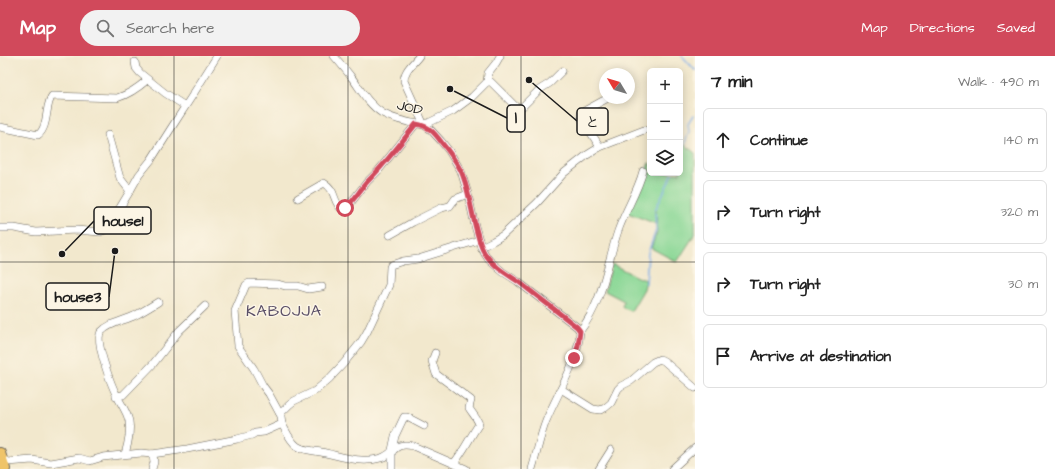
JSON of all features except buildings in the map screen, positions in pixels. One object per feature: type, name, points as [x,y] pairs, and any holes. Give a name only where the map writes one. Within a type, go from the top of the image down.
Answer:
[{"type":"highway","points":[[1,456],[5,469]]},
{"type":"street","points":[[0,228],[14,228],[36,232],[76,230],[100,232],[107,229],[139,176],[151,160],[217,56]]},
{"type":"street","name":"JOD","points":[[334,56],[376,109],[395,119],[424,125],[453,111],[467,102],[487,82],[488,73],[500,56]]},
{"type":"street","points":[[419,56],[405,72],[404,80],[424,125],[436,135],[449,151],[463,177],[475,226],[484,254],[494,265],[580,331]]},
{"type":"street","points":[[135,62],[138,71],[147,80],[185,106]]},
{"type":"street","points":[[487,82],[494,84],[518,108],[523,106],[537,91],[550,83],[562,71]]},
{"type":"street","points":[[0,127],[38,135],[40,134],[46,120],[49,101],[52,96],[117,98],[134,91],[147,80]]},
{"type":"street","points":[[599,103],[582,112],[580,117],[600,147]]},
{"type":"street","points":[[298,198],[324,183],[330,186],[336,205],[342,209],[345,208],[416,124]]},
{"type":"street","points":[[279,412],[283,411],[294,401],[316,391],[344,363],[361,342],[389,285],[391,265],[493,241],[503,235],[537,203],[564,173],[587,155],[600,147],[644,130]]},
{"type":"street","points":[[108,135],[120,178],[130,191]]},
{"type":"street","points":[[532,469],[546,423],[578,346],[580,331],[590,316],[601,292],[617,233],[642,171]]},
{"type":"street","points":[[390,235],[412,222],[441,208],[450,206],[455,199],[468,194]]},
{"type":"street","points":[[322,286],[308,289],[298,286],[249,283],[243,291],[235,311],[238,346],[269,394],[281,416],[282,424],[292,441],[302,449],[356,460],[379,459],[387,456],[398,446],[407,444],[466,469]]},
{"type":"street","points":[[124,454],[128,443],[129,422],[110,380],[101,349],[99,336],[101,332],[114,323],[134,316],[158,302]]},
{"type":"street","points":[[116,396],[124,395],[153,364],[179,331],[205,306]]},
{"type":"street","points":[[435,353],[432,361],[436,374],[471,400],[469,408],[479,424],[461,455],[454,463]]},
{"type":"street","points":[[561,389],[594,409],[600,410],[611,403],[621,386],[632,381],[653,362],[660,359],[695,388]]},
{"type":"street","points":[[392,469],[392,450],[395,436],[404,417],[407,417],[424,426]]},
{"type":"street","points":[[1,456],[8,462],[32,460],[51,463],[79,458],[90,461],[103,457],[141,452],[152,454],[237,439],[264,432],[282,424]]},
{"type":"street","points":[[672,469],[695,448]]},
{"type":"street","points":[[599,469],[611,450]]},
{"type":"street","points":[[152,454],[154,462],[152,469]]},
{"type":"green space","points":[[684,144],[695,153],[695,234],[677,262],[651,248],[657,232],[656,210],[656,224],[628,213],[647,168],[647,176],[683,176]]},
{"type":"green space","points":[[612,264],[646,280],[644,289],[631,311],[622,306],[624,301],[605,291]]},
{"type":"waterway","points":[[682,56],[695,70]]},
{"type":"waterway","points":[[683,147],[689,132],[688,124],[693,116]]},
{"type":"waterway","points":[[646,284],[648,253],[656,230],[655,210],[672,176]]},
{"type":"place","name":"と","points":[[529,80]]},
{"type":"place","name":"l","points":[[450,89]]},
{"type":"place","name":"house3","points":[[115,251]]},
{"type":"place","name":"house1","points":[[62,254]]},
{"type":"district","name":"KABOJJA","points":[[284,310]]},
{"type":"route","points":[[345,208],[416,124],[424,125],[441,141],[461,171],[480,246],[484,254],[503,272],[517,281],[577,327],[580,331],[578,346],[574,358]]}]
